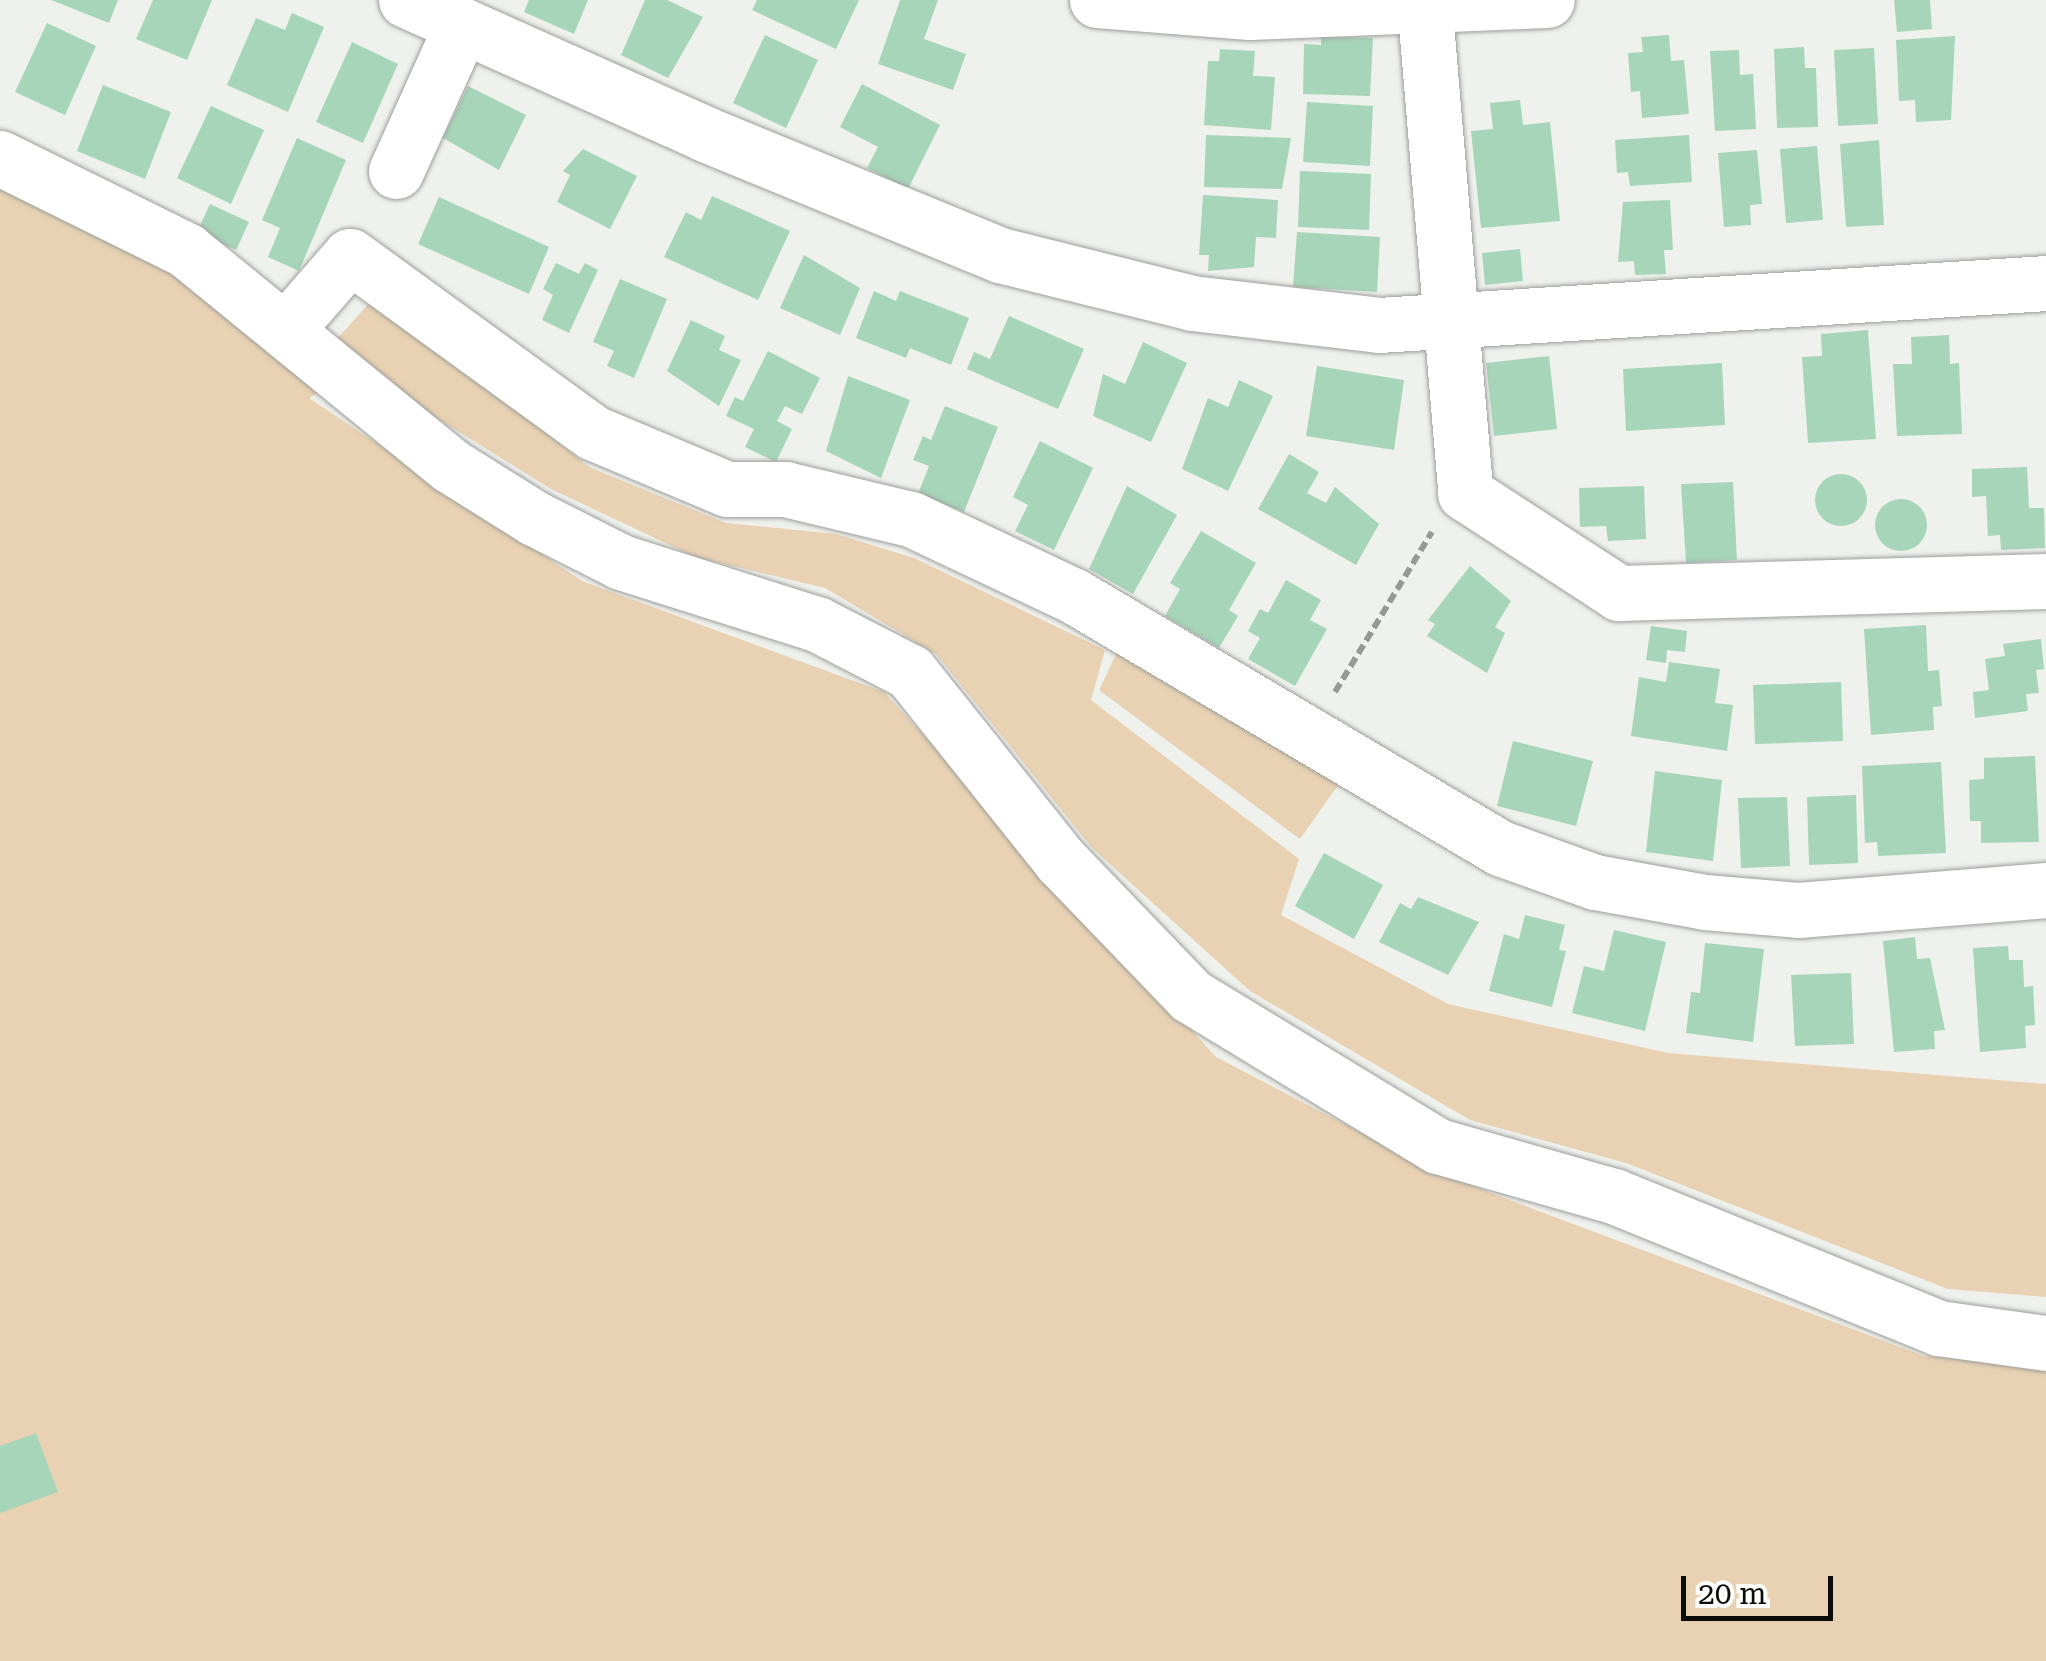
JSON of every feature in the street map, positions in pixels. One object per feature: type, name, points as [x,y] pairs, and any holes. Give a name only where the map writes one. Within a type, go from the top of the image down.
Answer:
[{"type":"street","points":[[406,0],[1000,255],[1192,303],[1379,325],[2046,283]]},
{"type":"street","points":[[1097,0],[1250,12],[1546,0]]},
{"type":"street","points":[[1424,4],[1447,318],[1465,493],[1619,593],[2046,581]]},
{"type":"street","points":[[396,171],[462,25]]},
{"type":"street","points":[[0,158],[186,250],[288,327],[451,466],[534,518],[622,562],[816,624],[910,672],[1061,861],[1191,996],[1438,1146],[1614,1196],[1939,1328],[2046,1343]]},
{"type":"street","points":[[288,327],[350,256],[594,433],[727,489],[785,489],[910,519],[1074,596],[1500,848],[1595,882],[1798,910],[2046,890]]},
{"type":"path","points":[[1329,702],[1439,521]]},
{"type":"shaded area","points":[[0,186],[163,265],[311,368],[372,300],[591,468],[726,523],[836,534],[914,558],[1105,650],[1091,700],[1299,859],[1281,915],[1448,1004],[1668,1053],[2046,1084],[2046,1297],[1948,1289],[1626,1163],[1470,1120],[1250,991],[1091,847],[936,654],[825,588],[695,557],[551,489],[359,370],[309,398],[582,581],[884,692],[1216,1057],[1438,1173],[1924,1356],[2046,1366],[2046,1661],[0,1661]]},
{"type":"shaded area","points":[[1119,648],[1343,778],[1300,839],[1099,690]]},
{"type":"building","points":[[51,0],[118,0],[109,23]]},
{"type":"building","points":[[153,0],[212,0],[187,60],[136,39]]},
{"type":"building","points":[[529,0],[588,0],[574,34],[524,12]]},
{"type":"building","points":[[645,0],[667,0],[703,17],[668,78],[621,55]]},
{"type":"building","points":[[757,0],[859,0],[836,49],[752,10]]},
{"type":"building","points":[[900,0],[938,0],[924,39],[966,54],[953,90],[878,64]]},
{"type":"building","points":[[1894,0],[1930,0],[1932,29],[1897,32]]},
{"type":"building","points":[[292,13],[324,27],[288,112],[227,85],[256,18],[285,30]]},
{"type":"building","points":[[47,23],[96,46],[65,115],[15,92]]},
{"type":"building","points":[[765,35],[818,60],[786,128],[733,103]]},
{"type":"building","points":[[1669,35],[1671,61],[1684,60],[1689,114],[1642,118],[1640,91],[1631,92],[1628,53],[1643,52],[1641,37]]},
{"type":"building","points":[[1955,36],[1951,120],[1916,122],[1915,100],[1899,101],[1896,40]]},
{"type":"building","points":[[1321,37],[1373,38],[1370,96],[1303,94],[1304,44],[1321,45]]},
{"type":"building","points":[[352,42],[398,64],[363,143],[316,122]]},
{"type":"building","points":[[1804,47],[1805,68],[1816,68],[1818,127],[1777,128],[1774,49]]},
{"type":"building","points":[[1874,48],[1878,124],[1838,126],[1834,50]]},
{"type":"building","points":[[1220,49],[1255,51],[1253,76],[1275,77],[1271,130],[1204,125],[1208,61],[1219,61]]},
{"type":"building","points":[[1739,50],[1740,75],[1753,74],[1756,129],[1715,131],[1710,51]]},
{"type":"building","points":[[862,84],[940,125],[908,189],[867,168],[878,147],[840,127]]},
{"type":"building","points":[[103,85],[171,112],[145,179],[77,151]]},
{"type":"building","points":[[468,86],[526,115],[499,170],[443,138]]},
{"type":"building","points":[[1520,100],[1523,125],[1550,122],[1560,221],[1481,228],[1471,131],[1493,129],[1490,103]]},
{"type":"building","points":[[1307,102],[1373,106],[1370,166],[1303,162]]},
{"type":"building","points":[[211,106],[264,130],[231,204],[177,178]]},
{"type":"building","points":[[1206,135],[1291,138],[1282,189],[1204,187]]},
{"type":"building","points":[[1689,135],[1692,182],[1630,186],[1628,172],[1617,173],[1615,140]]},
{"type":"building","points":[[297,138],[346,160],[299,271],[268,257],[280,228],[262,220]]},
{"type":"building","points":[[1879,140],[1884,225],[1846,227],[1840,144]]},
{"type":"building","points":[[1817,146],[1823,220],[1786,223],[1780,149]]},
{"type":"building","points":[[583,149],[637,176],[610,229],[557,202],[570,175],[563,171]]},
{"type":"building","points":[[1757,150],[1762,204],[1750,205],[1751,225],[1724,227],[1718,153]]},
{"type":"building","points":[[1300,171],[1371,174],[1369,230],[1298,227]]},
{"type":"building","points":[[1203,195],[1278,200],[1276,238],[1256,237],[1254,267],[1208,271],[1209,255],[1199,255]]},
{"type":"building","points":[[712,196],[790,231],[758,300],[664,257],[686,212],[701,220]]},
{"type":"building","points":[[439,197],[549,247],[529,294],[418,244]]},
{"type":"building","points":[[1670,200],[1673,250],[1664,250],[1666,274],[1635,275],[1634,261],[1618,262],[1623,202]]},
{"type":"building","points":[[210,204],[249,222],[236,250],[197,232]]},
{"type":"building","points":[[1297,232],[1380,237],[1377,292],[1293,287]]},
{"type":"building","points":[[1520,249],[1523,281],[1485,285],[1482,253]]},
{"type":"building","points":[[804,255],[860,288],[840,335],[780,308]]},
{"type":"building","points":[[556,263],[579,274],[585,263],[598,270],[569,333],[542,320],[553,295],[543,289]]},
{"type":"building","points":[[620,279],[667,299],[634,378],[607,366],[614,351],[593,342]]},
{"type":"building","points":[[874,291],[896,301],[900,291],[969,318],[951,365],[910,348],[906,358],[856,338]]},
{"type":"building","points":[[1009,316],[1084,349],[1058,409],[967,369],[974,352],[990,359]]},
{"type":"building","points":[[691,320],[725,336],[719,350],[741,360],[719,406],[667,371]]},
{"type":"building","points":[[1868,330],[1876,439],[1808,443],[1802,357],[1822,356],[1821,334]]},
{"type":"building","points":[[1949,335],[1950,364],[1959,363],[1962,434],[1897,436],[1893,364],[1912,364],[1911,337]]},
{"type":"building","points":[[1143,342],[1187,363],[1151,442],[1093,416],[1103,374],[1125,384]]},
{"type":"building","points":[[768,351],[820,378],[802,414],[785,406],[777,421],[792,429],[776,462],[745,447],[754,429],[726,416],[735,397],[743,401]]},
{"type":"building","points":[[1549,356],[1557,429],[1494,436],[1486,363]]},
{"type":"building","points":[[1722,363],[1725,425],[1626,431],[1623,369]]},
{"type":"building","points":[[1317,366],[1404,380],[1394,450],[1306,436]]},
{"type":"building","points":[[848,376],[910,400],[881,478],[826,451]]},
{"type":"building","points":[[1239,380],[1273,396],[1228,491],[1182,469],[1208,398],[1228,407]]},
{"type":"building","points":[[945,406],[998,427],[964,512],[918,494],[929,466],[913,460],[923,436],[931,440]]},
{"type":"building","points":[[1040,441],[1093,468],[1054,550],[1015,531],[1028,505],[1013,497]]},
{"type":"building","points":[[1289,454],[1319,472],[1307,493],[1326,503],[1335,487],[1379,524],[1356,565],[1258,509]]},
{"type":"building","points":[[2027,467],[2029,508],[2044,508],[2045,548],[2001,550],[2000,535],[1988,536],[1986,496],[1972,497],[1972,469]]},
{"type":"building","points":[[1841,474],[1859,482],[1867,500],[1859,518],[1841,526],[1823,518],[1815,500],[1823,482]]},
{"type":"building","points":[[1733,482],[1737,560],[1686,563],[1681,484]]},
{"type":"building","points":[[1127,486],[1177,515],[1133,594],[1089,569]]},
{"type":"building","points":[[1644,486],[1646,539],[1608,541],[1606,526],[1580,527],[1579,488]]},
{"type":"building","points":[[1901,499],[1919,507],[1927,525],[1919,543],[1901,551],[1883,543],[1875,525],[1883,507]]},
{"type":"building","points":[[1201,531],[1256,563],[1229,610],[1238,616],[1219,648],[1165,616],[1180,589],[1170,583]]},
{"type":"building","points":[[1470,566],[1511,601],[1495,627],[1505,633],[1487,673],[1427,636],[1435,624],[1428,620]]},
{"type":"building","points":[[1286,580],[1321,600],[1310,620],[1327,629],[1295,686],[1248,659],[1260,638],[1248,631],[1260,609],[1268,613]]},
{"type":"building","points":[[1926,625],[1928,671],[1939,670],[1942,706],[1933,707],[1934,730],[1871,735],[1864,629]]},
{"type":"building","points":[[1651,626],[1687,631],[1685,652],[1667,650],[1666,663],[1646,660]]},
{"type":"building","points":[[2041,639],[2044,669],[2036,670],[2039,693],[2026,694],[2028,711],[1975,718],[1973,692],[1989,690],[1985,659],[2005,656],[2003,644]]},
{"type":"building","points":[[1669,662],[1720,669],[1715,703],[1733,705],[1727,751],[1631,736],[1639,677],[1666,682]]},
{"type":"building","points":[[1841,682],[1843,741],[1755,744],[1753,685]]},
{"type":"building","points":[[1513,741],[1593,761],[1576,826],[1497,806]]},
{"type":"building","points":[[2035,756],[2039,842],[1981,843],[1981,821],[1970,821],[1969,780],[1984,779],[1984,758]]},
{"type":"building","points":[[1941,762],[1946,853],[1878,856],[1877,842],[1865,843],[1862,766]]},
{"type":"building","points":[[1655,771],[1722,780],[1713,861],[1646,852]]},
{"type":"building","points":[[1856,795],[1858,863],[1809,865],[1807,797]]},
{"type":"building","points":[[1787,797],[1790,866],[1741,868],[1738,798]]},
{"type":"building","points":[[1324,853],[1383,885],[1354,939],[1295,906]]},
{"type":"building","points":[[1418,897],[1479,922],[1448,975],[1379,942],[1400,903],[1411,909]]},
{"type":"building","points":[[1525,915],[1565,925],[1559,950],[1566,951],[1552,1007],[1489,991],[1504,934],[1519,939]]},
{"type":"building","points":[[1614,930],[1666,942],[1645,1031],[1572,1013],[1584,966],[1604,971]]},
{"type":"building","points":[[1915,937],[1917,959],[1930,958],[1945,1030],[1934,1031],[1935,1049],[1894,1052],[1883,941]]},
{"type":"building","points":[[1705,943],[1764,949],[1753,1042],[1686,1033],[1691,992],[1700,993]]},
{"type":"building","points":[[2008,946],[2009,960],[2023,960],[2024,987],[2033,986],[2035,1025],[2025,1026],[2026,1048],[1980,1052],[1973,948]]},
{"type":"building","points":[[1851,973],[1854,1044],[1795,1046],[1791,975]]},
{"type":"building","points":[[36,1433],[58,1492],[0,1513],[0,1446]]}]
